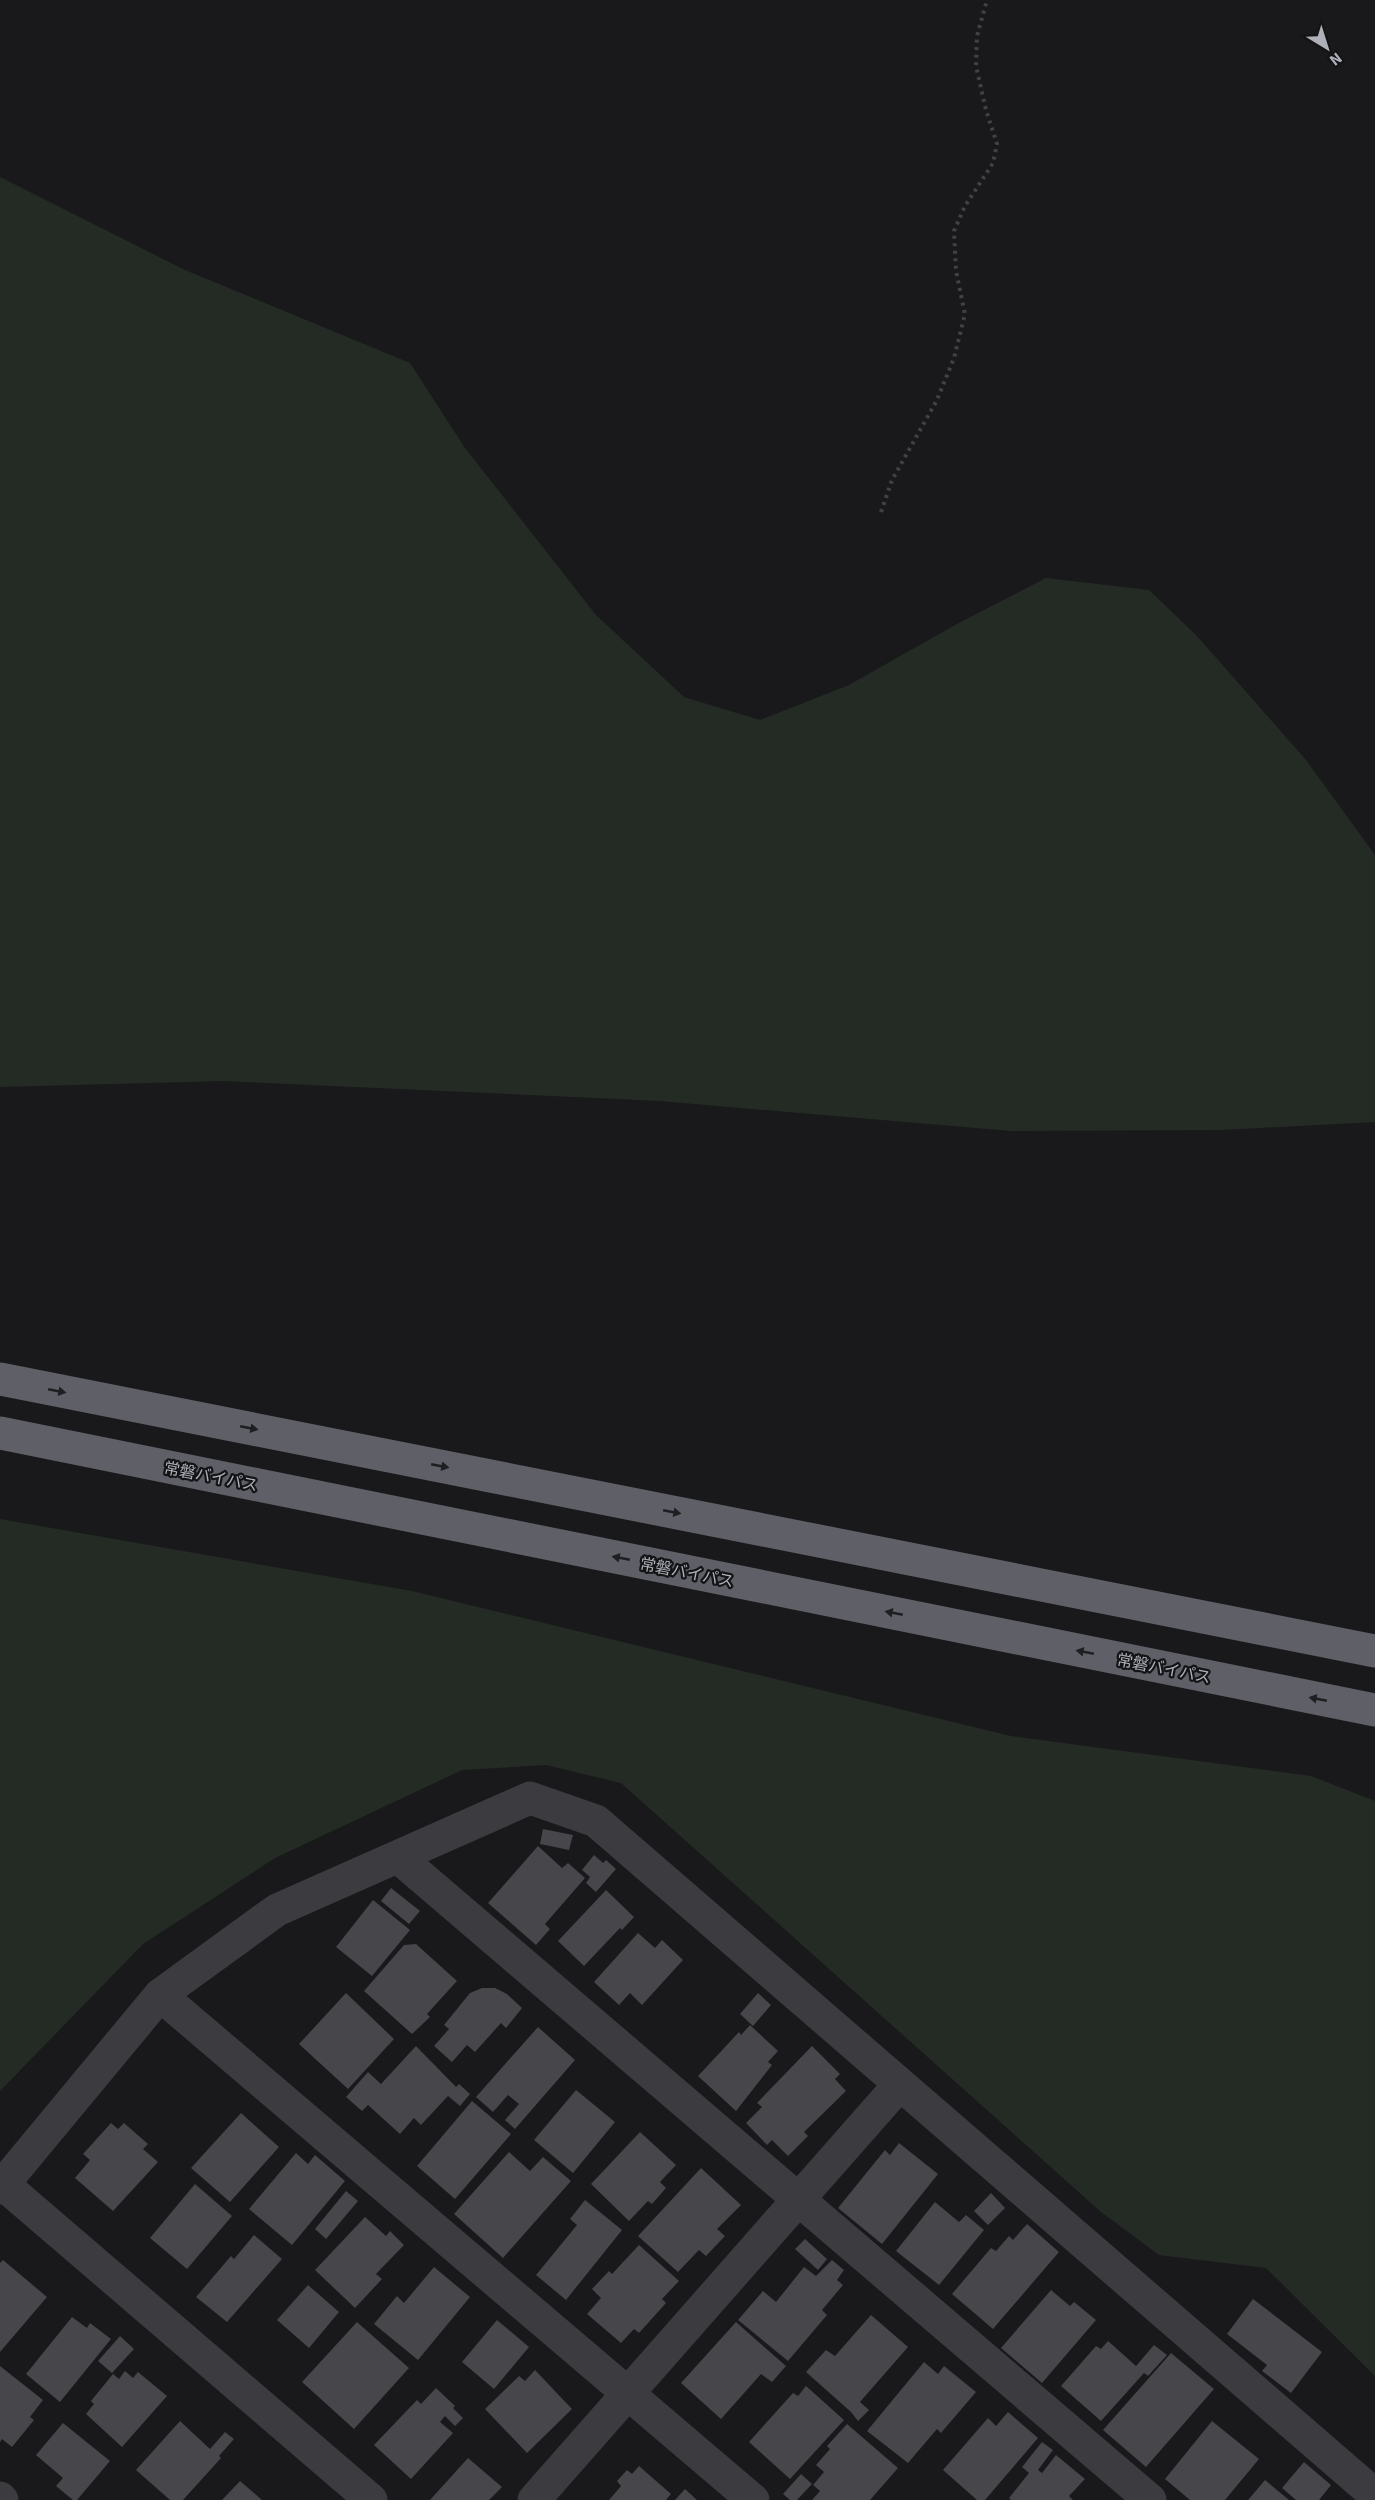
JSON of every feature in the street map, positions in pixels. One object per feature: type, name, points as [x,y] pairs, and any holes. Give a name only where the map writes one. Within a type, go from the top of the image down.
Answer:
[{"type":"highway","points":[[0,1379],[1375,1651]]},
{"type":"highway","name":"常磐バイパス","points":[[0,1433],[1375,1710]]},
{"type":"street","points":[[371,2500],[2,2186],[160,1995],[277,1910],[530,1798],[596,1821],[1375,2495]]},
{"type":"street","points":[[398,1857],[1150,2500]]},
{"type":"street","points":[[160,1995],[753,2500]]},
{"type":"street","points":[[534,2500],[900,2084]]},
{"type":"path","points":[[881,512],[892,480],[937,400],[954,358],[965,314],[956,271],[954,231],[965,206],[993,163],[997,144],[976,66],[976,36],[987,0]]},
{"type":"shaded area","points":[[0,177],[185,270],[410,363],[465,448],[596,615],[684,697],[760,720],[849,685],[955,625],[1046,578],[1149,590],[1196,635],[1306,760],[1375,855],[1375,1122],[1221,1130],[1011,1131],[660,1101],[224,1081],[0,1087]]},
{"type":"shaded area","points":[[0,1519],[412,1591],[1011,1736],[1311,1776],[1375,1801],[1375,2376],[1266,2268],[1159,2255],[1101,2212],[621,1783],[546,1765],[462,1770],[275,1858],[143,1944],[0,2091]]},
{"type":"building","points":[[543,1829],[573,1835],[569,1850],[540,1844]]},
{"type":"building","points":[[538,1846],[562,1868],[568,1863],[585,1878],[545,1924],[550,1929],[536,1945],[488,1903]]},
{"type":"building","points":[[594,1855],[603,1863],[606,1860],[616,1869],[596,1892],[586,1883],[590,1877],[582,1870]]},
{"type":"building","points":[[391,1888],[420,1911],[409,1924],[381,1901]]},
{"type":"building","points":[[606,1890],[634,1917],[622,1930],[620,1928],[584,1966],[558,1941]]},
{"type":"building","points":[[373,1900],[410,1930],[372,1976],[336,1947]]},
{"type":"building","points":[[638,1933],[655,1948],[662,1940],[683,1960],[642,2005],[630,1993],[619,2005],[594,1982]]},
{"type":"building","points":[[416,1944],[457,1981],[427,2014],[430,2017],[412,2034],[364,1991],[404,1945]]},
{"type":"building","points":[[482,1988],[495,1988],[507,1994],[522,2008],[506,2028],[501,2023],[475,2052],[467,2045],[452,2062],[434,2046],[449,2029],[444,2025],[470,1993]]},
{"type":"building","points":[[346,1993],[394,2039],[348,2089],[299,2044]]},
{"type":"building","points":[[758,1993],[771,2005],[753,2026],[740,2014]]},
{"type":"building","points":[[750,2025],[778,2051],[768,2062],[772,2065],[736,2111],[698,2076],[739,2032],[741,2035]]},
{"type":"building","points":[[538,2027],[575,2060],[515,2129],[505,2120],[519,2104],[508,2095],[493,2112],[476,2097]]},
{"type":"building","points":[[416,2046],[456,2087],[459,2084],[470,2094],[460,2106],[448,2096],[421,2125],[414,2118],[400,2134],[368,2105],[362,2111],[346,2097],[368,2072],[381,2084]]},
{"type":"building","points":[[812,2046],[840,2074],[835,2079],[846,2091],[804,2132],[808,2136],[788,2156],[772,2140],[767,2145],[746,2123],[762,2107],[757,2103]]},
{"type":"building","points":[[576,2090],[615,2122],[573,2173],[534,2140]]},
{"type":"building","points":[[472,2101],[511,2134],[455,2199],[417,2166]]},
{"type":"building","points":[[241,2113],[279,2147],[230,2202],[191,2168]]},
{"type":"building","points":[[111,2123],[118,2129],[124,2123],[148,2144],[143,2149],[158,2162],[113,2211],[75,2178],[90,2160],[83,2154]]},
{"type":"building","points":[[640,2132],[676,2165],[660,2182],[666,2188],[652,2204],[648,2201],[629,2221],[591,2184]]},
{"type":"building","points":[[899,2143],[938,2174],[882,2244],[838,2208],[885,2150],[890,2155]]},
{"type":"building","points":[[509,2152],[530,2171],[543,2157],[571,2181],[503,2258],[454,2214]]},
{"type":"building","points":[[296,2153],[308,2164],[315,2155],[345,2181],[292,2245],[249,2209]]},
{"type":"building","points":[[701,2168],[741,2205],[717,2229],[725,2236],[706,2256],[699,2250],[678,2272],[638,2236]]},
{"type":"building","points":[[195,2184],[232,2216],[187,2269],[150,2238]]},
{"type":"building","points":[[346,2191],[358,2201],[326,2239],[315,2229]]},
{"type":"building","points":[[991,2193],[1005,2208],[988,2225],[974,2211]]},
{"type":"building","points":[[585,2200],[622,2230],[566,2300],[536,2275],[577,2225],[570,2219]]},
{"type":"building","points":[[935,2202],[959,2222],[966,2215],[984,2230],[939,2285],[896,2251]]},
{"type":"building","points":[[365,2217],[386,2236],[390,2231],[404,2245],[376,2274],[382,2279],[355,2308],[315,2270]]},
{"type":"building","points":[[1027,2224],[1059,2252],[993,2329],[952,2294],[991,2248],[996,2251],[1009,2236],[1013,2240]]},
{"type":"building","points":[[254,2235],[282,2259],[227,2322],[196,2297],[231,2256],[234,2259]]},
{"type":"building","points":[[805,2239],[827,2259],[818,2270],[795,2249]]},
{"type":"building","points":[[639,2245],[679,2281],[662,2299],[666,2303],[639,2333],[634,2329],[621,2343],[587,2314],[601,2298],[592,2289],[609,2271],[612,2274]]},
{"type":"building","points":[[3,2260],[47,2297],[0,2352],[0,2263]]},
{"type":"building","points":[[832,2260],[844,2270],[837,2280],[843,2285],[822,2310],[827,2315],[788,2361],[738,2320],[763,2291],[776,2302],[804,2267],[816,2276]]},
{"type":"building","points":[[434,2267],[470,2297],[418,2360],[374,2324],[397,2296],[404,2303]]},
{"type":"building","points":[[308,2285],[339,2312],[309,2348],[277,2320]]},
{"type":"building","points":[[1051,2290],[1070,2306],[1074,2302],[1096,2320],[1042,2383],[1001,2348]]},
{"type":"building","points":[[1253,2299],[1322,2352],[1291,2393],[1262,2371],[1267,2365],[1227,2334]]},
{"type":"building","points":[[871,2315],[908,2347],[860,2402],[869,2410],[858,2421],[806,2372],[826,2350],[835,2356]]},
{"type":"building","points":[[72,2317],[87,2328],[90,2323],[111,2339],[60,2402],[26,2374]]},
{"type":"building","points":[[497,2320],[529,2347],[494,2389],[462,2362]]},
{"type":"building","points":[[357,2322],[409,2368],[354,2429],[302,2382]]},
{"type":"building","points":[[736,2322],[786,2366],[772,2382],[761,2374],[721,2419],[681,2383]]},
{"type":"building","points":[[120,2336],[134,2349],[112,2373],[98,2361]]},
{"type":"building","points":[[1108,2341],[1136,2366],[1154,2345],[1167,2355],[1148,2376],[1144,2373],[1101,2421],[1061,2386],[1096,2346],[1101,2349]]},
{"type":"building","points":[[1171,2353],[1214,2389],[1146,2467],[1103,2430]]},
{"type":"building","points":[[924,2362],[938,2374],[944,2366],[976,2392],[941,2433],[937,2429],[908,2463],[867,2431]]},
{"type":"building","points":[[0,2366],[43,2400],[30,2417],[34,2420],[12,2447],[2,2439],[0,2442]]},
{"type":"building","points":[[535,2370],[572,2409],[527,2453],[485,2409],[519,2376],[525,2381]]},
{"type":"building","points":[[125,2371],[133,2378],[138,2372],[167,2396],[122,2447],[86,2414],[94,2404],[91,2401],[113,2374],[119,2379]]},
{"type":"building","points":[[806,2386],[844,2420],[790,2479],[749,2442],[793,2393],[798,2396]]},
{"type":"building","points":[[436,2388],[455,2406],[453,2408],[463,2418],[455,2426],[445,2416],[440,2422],[453,2433],[411,2479],[374,2445],[417,2400],[421,2404]]},
{"type":"building","points":[[1008,2412],[1038,2438],[985,2500],[977,2500],[943,2470],[988,2418],[996,2426]]},
{"type":"building","points":[[180,2421],[210,2449],[225,2432],[234,2439],[219,2456],[221,2458],[183,2500],[170,2500],[136,2470]]},
{"type":"building","points":[[1212,2421],[1259,2459],[1225,2500],[1190,2500],[1165,2479]]},
{"type":"building","points":[[63,2423],[110,2461],[77,2500],[73,2500],[56,2486],[63,2478],[36,2455]]},
{"type":"building","points":[[847,2424],[898,2468],[870,2500],[812,2500],[820,2491],[813,2485],[824,2472],[816,2465],[830,2449],[827,2446]]},
{"type":"building","points":[[1042,2442],[1053,2450],[1038,2470],[1042,2473],[1056,2455],[1085,2479],[1069,2496],[1073,2500],[1011,2500],[1009,2498],[1029,2473],[1022,2467]]},
{"type":"building","points":[[468,2458],[502,2487],[489,2500],[430,2500]]},
{"type":"building","points":[[1304,2462],[1331,2485],[1319,2500],[1296,2500],[1282,2488]]},
{"type":"building","points":[[639,2466],[671,2494],[666,2500],[609,2500],[621,2486],[617,2481],[627,2470],[632,2474]]},
{"type":"building","points":[[801,2474],[812,2484],[797,2500],[790,2500],[783,2494]]},
{"type":"building","points":[[1265,2480],[1289,2500],[1248,2500]]},
{"type":"building","points":[[240,2481],[262,2500],[222,2500]]},
{"type":"building","points":[[685,2489],[697,2500],[675,2500]]}]
